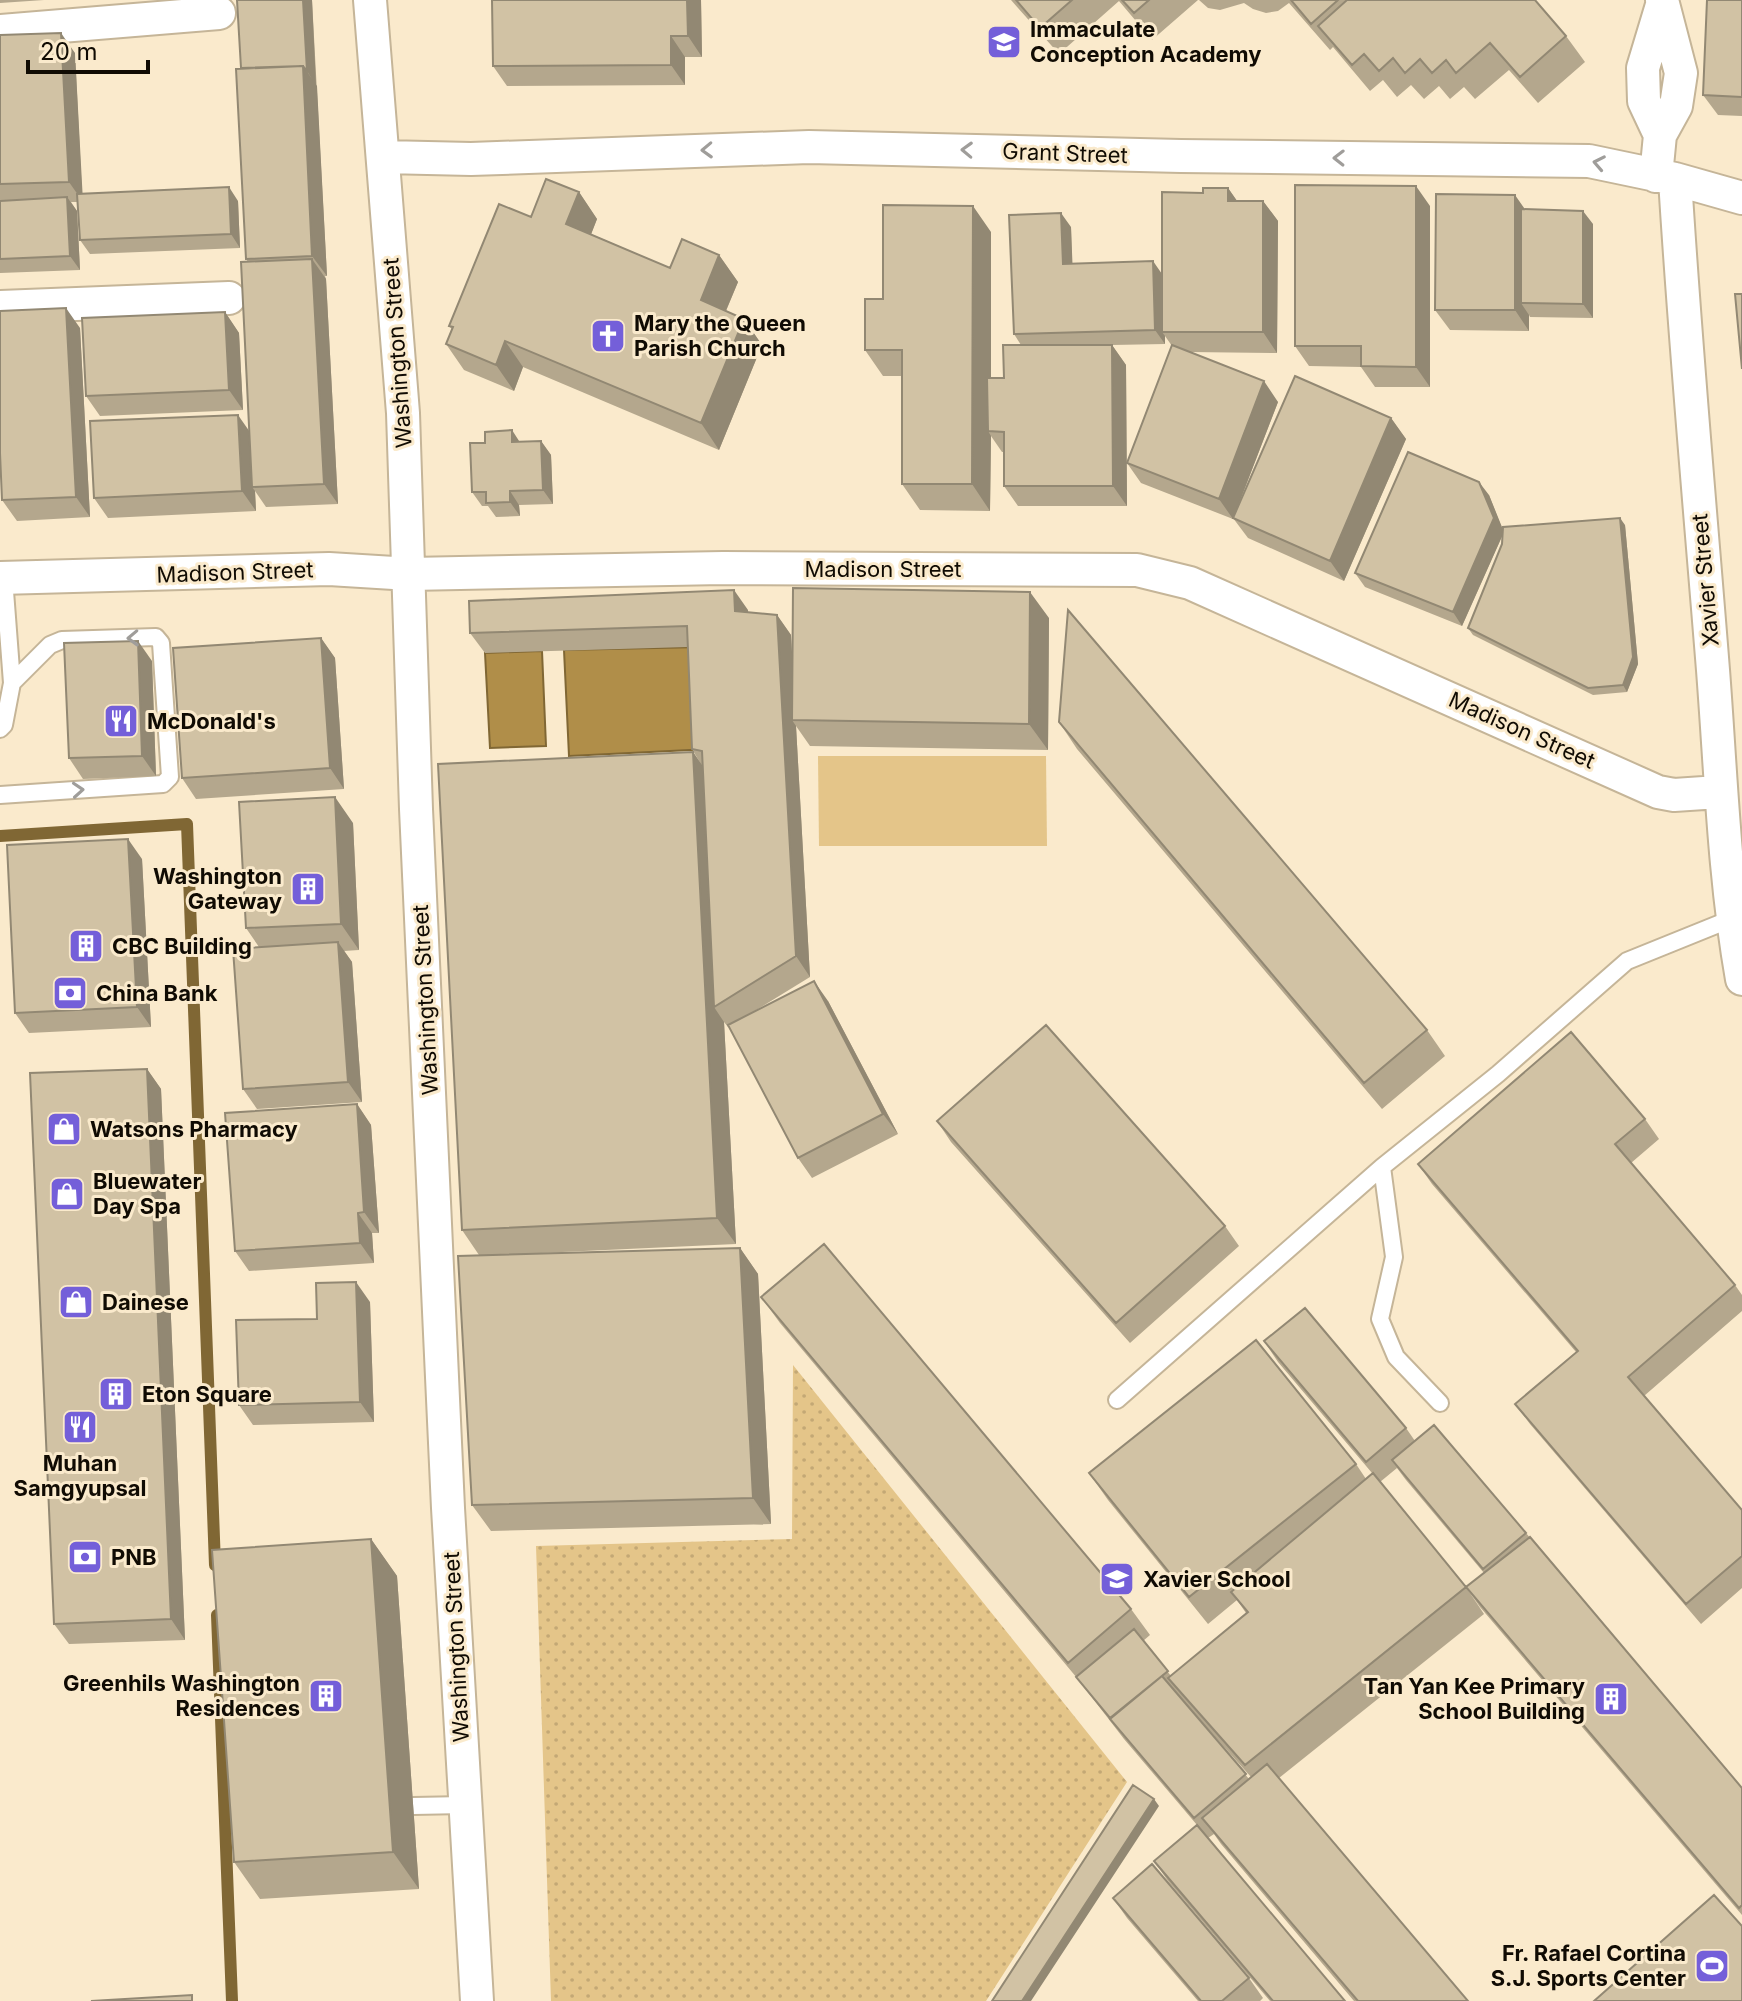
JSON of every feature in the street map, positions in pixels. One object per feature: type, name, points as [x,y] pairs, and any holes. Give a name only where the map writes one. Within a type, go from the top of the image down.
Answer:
[{"type":"street","name":"Washington Street","points":[[370,0],[403,413],[416,809],[448,1508],[477,2001]]},
{"type":"street","name":"Xavier Street","points":[[1662,3],[1643,68],[1644,101],[1660,135],[1666,178],[1714,690],[1719,792],[1731,919],[1742,979]]},
{"type":"street","points":[[0,31],[219,13]]},
{"type":"street","name":"Grant Street","points":[[384,157],[471,159],[856,147],[1181,156],[1589,161],[1742,198]]},
{"type":"street","points":[[0,307],[229,298]]},
{"type":"street","name":"Madison Street","points":[[2,578],[329,569],[410,574],[723,568],[1137,570],[1190,583],[1658,792],[1674,795],[1719,792]]},
{"type":"lane","points":[[0,729],[4,725],[12,683],[2,578]]},
{"type":"lane","points":[[0,795],[163,784],[170,777],[161,643],[156,637],[62,640],[50,645],[12,683]]},
{"type":"lane","points":[[1117,1400],[1382,1167],[1498,1074],[1627,961],[1731,919]]},
{"type":"lane","points":[[1382,1167],[1394,1257],[1380,1319],[1396,1357],[1440,1403]]},
{"type":"lane","points":[[413,1806],[465,1805]]},
{"type":"shaded area","points":[[702,647],[710,749],[569,756],[564,650]]},
{"type":"shaded area","points":[[542,651],[546,746],[490,748],[485,653]]},
{"type":"shaded area","points":[[818,756],[1046,756],[1047,846],[819,846]]},
{"type":"shaded area","points":[[793,1365],[1127,1782],[986,2001],[551,2001],[536,1546],[792,1539]]},
{"type":"building","points":[[237,0],[303,0],[307,71],[303,66],[241,68]]},
{"type":"building","points":[[492,0],[687,0],[688,36],[671,36],[671,65],[493,66]]},
{"type":"building","points":[[1016,0],[1072,0],[1040,28]]},
{"type":"building","points":[[1122,0],[1149,0],[1134,13]]},
{"type":"building","points":[[1291,0],[1338,0],[1311,24]]},
{"type":"building","points":[[1347,0],[1535,0],[1566,36],[1520,77],[1490,43],[1456,73],[1446,60],[1432,73],[1420,59],[1405,73],[1393,58],[1379,71],[1364,54],[1352,65],[1318,26]]},
{"type":"building","points":[[1707,0],[1742,0],[1742,97],[1703,95]]},
{"type":"building","points":[[61,33],[69,182],[0,184],[0,35]]},
{"type":"building","points":[[303,66],[312,256],[246,259],[236,69]]},
{"type":"building","name":"Mary the Queen Parish Church","points":[[546,179],[579,192],[566,224],[670,268],[682,239],[719,255],[701,300],[744,319],[701,423],[505,341],[496,365],[446,344],[453,327],[449,326],[499,204],[531,217]]},
{"type":"building","points":[[1295,185],[1416,186],[1416,367],[1361,366],[1361,346],[1295,346]]},
{"type":"building","points":[[229,187],[231,234],[80,240],[77,194]]},
{"type":"building","points":[[1203,188],[1228,188],[1228,201],[1263,201],[1263,332],[1162,332],[1162,192],[1203,193]]},
{"type":"building","points":[[1436,194],[1515,195],[1515,310],[1435,310]]},
{"type":"building","points":[[67,197],[70,256],[0,259],[0,201]]},
{"type":"building","points":[[883,205],[973,206],[972,484],[902,484],[902,350],[865,350],[865,299],[883,299]]},
{"type":"building","points":[[1521,209],[1583,211],[1583,304],[1521,303]]},
{"type":"building","points":[[1061,213],[1063,264],[1153,261],[1155,330],[1014,334],[1009,215]]},
{"type":"building","points":[[312,259],[324,484],[252,487],[241,262]]},
{"type":"building","points":[[1735,294],[1742,294],[1742,369]]},
{"type":"building","points":[[66,308],[76,497],[2,500],[0,311]]},
{"type":"building","points":[[225,312],[229,390],[86,396],[82,318]]},
{"type":"building","points":[[1003,345],[1112,345],[1113,486],[1004,486],[1004,432],[988,431],[987,378],[1004,378]]},
{"type":"building","points":[[1172,345],[1264,381],[1219,499],[1127,463]]},
{"type":"building","points":[[1295,376],[1391,418],[1330,561],[1233,518]]},
{"type":"building","points":[[238,415],[242,491],[94,498],[90,421]]},
{"type":"building","points":[[512,430],[512,442],[541,441],[543,490],[510,491],[510,502],[486,503],[486,492],[472,492],[470,443],[485,443],[485,432]]},
{"type":"building","points":[[1408,452],[1479,482],[1494,518],[1453,612],[1355,573]]},
{"type":"building","points":[[1620,518],[1633,657],[1623,685],[1588,688],[1468,628],[1502,544],[1503,527]]},
{"type":"building","points":[[793,588],[1030,592],[1029,724],[792,720]]},
{"type":"building","points":[[734,590],[735,611],[777,615],[796,956],[714,1007],[702,751],[692,749],[687,626],[470,633],[469,601]]},
{"type":"building","points":[[1068,610],[1427,1030],[1364,1083],[1059,722]]},
{"type":"building","points":[[321,638],[330,768],[182,778],[173,648]]},
{"type":"building","points":[[138,641],[142,756],[69,758],[64,643]]},
{"type":"building","points":[[693,752],[717,1218],[462,1230],[438,764]]},
{"type":"building","name":"Washington Gateway","points":[[335,797],[341,924],[246,928],[239,802]]},
{"type":"building","name":"CBC Building","points":[[128,839],[137,1007],[15,1013],[7,845]]},
{"type":"building","points":[[338,942],[348,1082],[243,1089],[233,949]]},
{"type":"building","points":[[814,981],[883,1114],[798,1158],[728,1025]]},
{"type":"building","points":[[1046,1025],[1225,1226],[1116,1323],[937,1121]]},
{"type":"building","points":[[1571,1032],[1645,1119],[1615,1144],[1735,1285],[1628,1377],[1742,1510],[1742,1556],[1686,1604],[1515,1404],[1578,1351],[1418,1164]]},
{"type":"building","name":"Eton Square","points":[[147,1069],[171,1619],[54,1624],[30,1073]]},
{"type":"building","points":[[357,1104],[364,1212],[358,1213],[360,1243],[235,1251],[225,1113]]},
{"type":"building","points":[[824,1244],[1131,1609],[1068,1663],[761,1297]]},
{"type":"building","points":[[740,1248],[753,1498],[472,1505],[458,1256]]},
{"type":"building","points":[[356,1282],[360,1402],[239,1405],[236,1320],[317,1319],[316,1283]]},
{"type":"building","points":[[1305,1308],[1406,1428],[1366,1462],[1264,1341]]},
{"type":"building","points":[[1256,1340],[1356,1464],[1189,1597],[1089,1473]]},
{"type":"building","points":[[1434,1425],[1526,1533],[1483,1569],[1392,1460]]},
{"type":"building","points":[[1373,1473],[1466,1587],[1245,1765],[1168,1678],[1248,1612],[1231,1592]]},
{"type":"building","name":"Tan Yan Kee Primary School Building","points":[[1530,1537],[1742,1788],[1742,1905],[1739,1908],[1466,1587]]},
{"type":"building","name":"Greenhils Washington Residences","points":[[371,1539],[393,1852],[234,1862],[212,1550]]},
{"type":"building","points":[[1134,1629],[1168,1671],[1110,1718],[1076,1677]]},
{"type":"building","points":[[1162,1676],[1246,1774],[1194,1818],[1110,1719]]},
{"type":"building","points":[[1267,1764],[1468,2001],[1358,2001],[1202,1818]]},
{"type":"building","points":[[1133,1785],[1154,1799],[1022,2001],[992,2001]]},
{"type":"building","points":[[1197,1825],[1345,2001],[1273,2001],[1154,1861]]},
{"type":"building","points":[[1152,1864],[1249,1978],[1222,2001],[1201,2001],[1113,1898]]},
{"type":"building","points":[[1714,1895],[1742,1926],[1742,2001],[1594,2001]]},
{"type":"building","points":[[192,1995],[192,2001],[91,2001]]},
{"type":"waterway","points":[[0,836],[187,824],[215,1565]]},
{"type":"waterway","points":[[217,1615],[232,2001]]},
{"type":"place","name":"Immaculate Conception Academy","points":[[1004,42]]},
{"type":"place","name":"Mary the Queen Parish Church","points":[[608,336]]},
{"type":"place","name":"McDonald's","points":[[121,721]]},
{"type":"place","name":"Washington Gateway","points":[[308,889]]},
{"type":"place","name":"CBC Building","points":[[86,946]]},
{"type":"place","name":"China Bank","points":[[70,993]]},
{"type":"place","name":"Watsons Pharmacy","points":[[64,1129]]},
{"type":"place","name":"Bluewater Day Spa","points":[[67,1194]]},
{"type":"place","name":"Dainese","points":[[76,1302]]},
{"type":"place","name":"Eton Square","points":[[116,1394]]},
{"type":"place","name":"Muhan Samgyupsal","points":[[80,1427]]},
{"type":"place","name":"PNB","points":[[85,1557]]},
{"type":"place","name":"Xavier School","points":[[1117,1579]]},
{"type":"place","name":"Greenhils Washington Residences","points":[[326,1696]]},
{"type":"place","name":"Tan Yan Kee Primary School Building","points":[[1611,1699]]},
{"type":"place","name":"Fr. Rafael Cortina S.J. Sports Center","points":[[1712,1966]]}]
